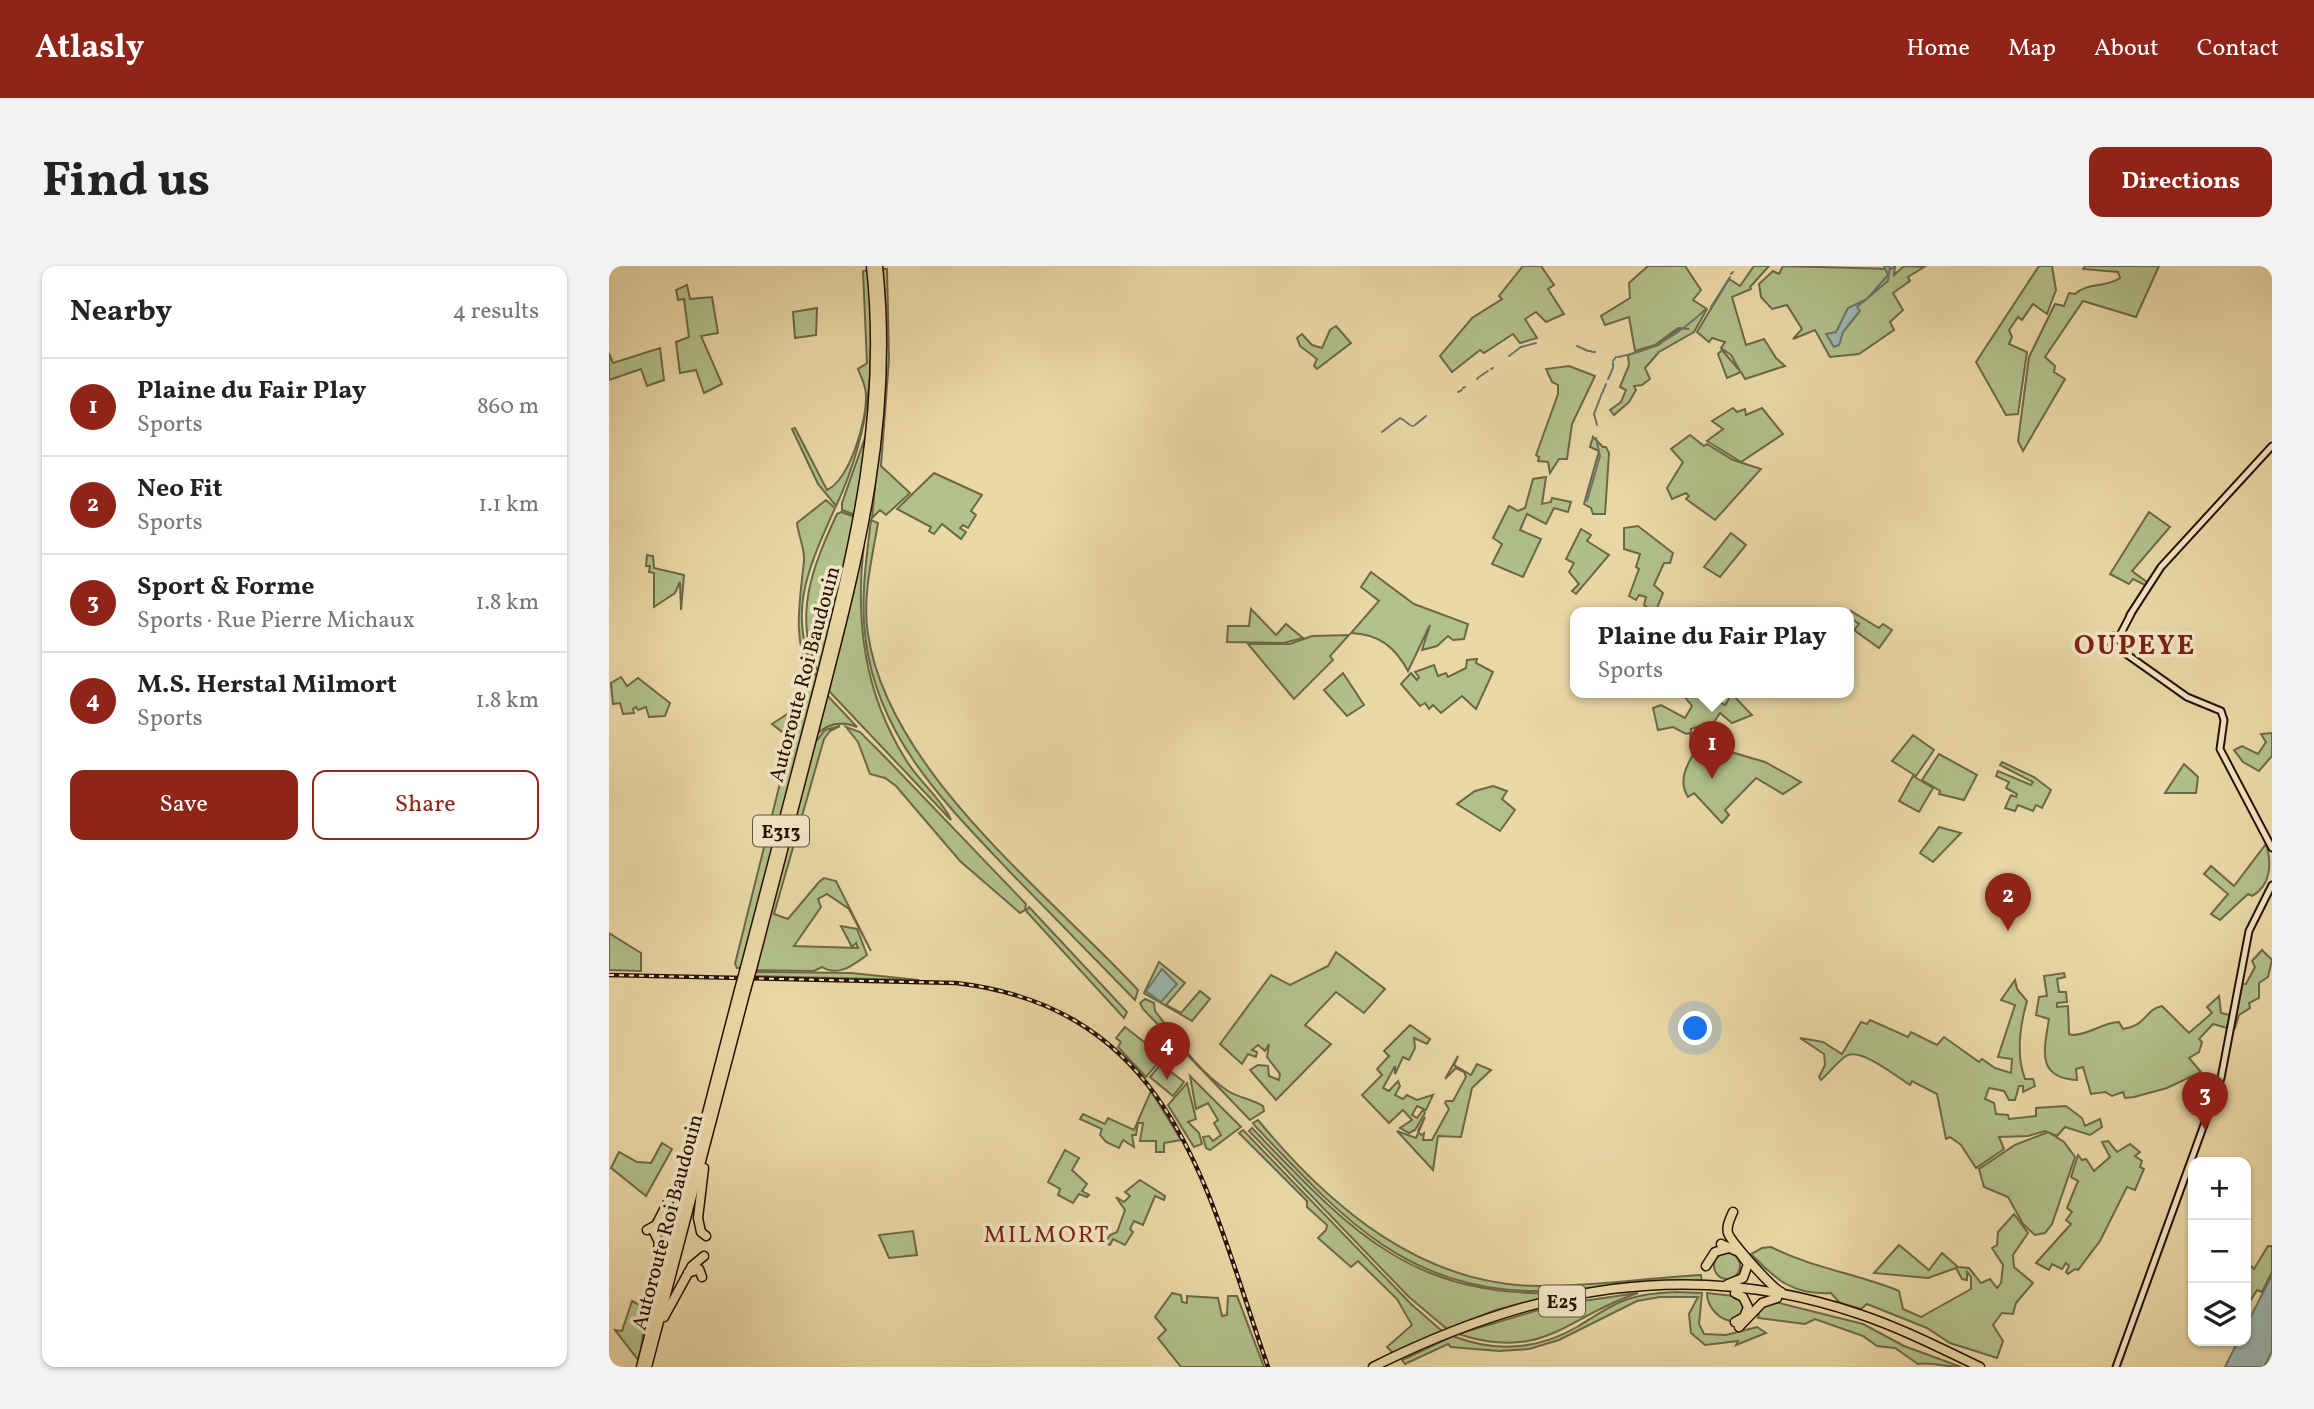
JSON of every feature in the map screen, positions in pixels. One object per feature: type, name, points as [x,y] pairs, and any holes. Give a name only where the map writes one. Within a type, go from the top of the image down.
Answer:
[{"type":"highway","name":"Autoroute Roi Baudouin","points":[[819,697],[829,671],[866,507],[875,398],[875,270]]},
{"type":"highway","name":"Autoroute Roi Baudouin","points":[[641,1367],[680,1232],[819,697],[825,661],[863,523]]},
{"type":"highway","points":[[645,1352],[657,1233],[705,1132]]},
{"type":"highway","points":[[705,1132],[698,1218],[701,1232],[706,1236]]},
{"type":"highway","points":[[1711,1288],[1736,1283],[1744,1278],[1748,1264],[1728,1232],[1733,1212]]},
{"type":"highway","points":[[1723,1241],[1740,1251],[1769,1285],[1787,1295]]},
{"type":"highway","name":"Autoroute Roi Baudouin","points":[[647,1367],[676,1245]]},
{"type":"highway","points":[[1706,1266],[1720,1249],[1740,1251]]},
{"type":"highway","points":[[656,1336],[688,1273],[697,1258],[704,1256]]},
{"type":"highway","points":[[688,1273],[699,1269],[702,1278]]},
{"type":"highway","name":"E25","points":[[1383,1367],[1445,1335],[1520,1306],[1590,1291],[1699,1287],[1787,1295],[1883,1322],[1980,1367]]},
{"type":"highway","name":"E25","points":[[1711,1288],[1777,1298],[1873,1324],[1970,1367]]},
{"type":"highway","points":[[1735,1293],[1743,1297],[1748,1307],[1745,1317],[1737,1324],[1764,1302],[1777,1298]]},
{"type":"highway","points":[[1755,1311],[1755,1318],[1760,1322]]},
{"type":"highway","name":"E25","points":[[1373,1367],[1391,1361]]},
{"type":"main road","points":[[2272,446],[2161,567],[2116,641],[2122,652],[2188,698],[2221,711],[2224,720],[2220,749],[2272,848]]},
{"type":"main road","points":[[2117,1367],[2221,1078],[2249,931],[2272,885]]},
{"type":"green space","points":[[1523,266],[1541,266],[1554,285],[1548,289],[1564,314],[1546,322],[1536,312],[1525,319],[1537,338],[1520,343],[1513,334],[1484,353],[1480,350],[1452,372],[1440,356],[1472,318],[1502,299],[1499,296]]},
{"type":"green space","points":[[1648,266],[1685,266],[1701,290],[1693,300],[1707,309],[1694,332],[1659,352],[1645,368],[1650,379],[1642,385],[1634,386],[1636,390],[1629,402],[1614,415],[1610,410],[1621,402],[1626,390],[1620,387],[1629,365],[1628,355],[1658,345],[1681,328],[1655,345],[1635,351],[1629,317],[1605,325],[1601,316],[1630,298],[1629,283]]},
{"type":"green space","points":[[1754,266],[1769,266],[1751,289],[1732,297],[1746,345],[1764,339],[1776,358],[1785,366],[1745,379],[1741,372],[1727,378],[1718,354],[1722,350],[1740,371],[1731,355],[1721,348],[1725,342],[1712,338],[1709,342],[1697,332],[1729,279],[1740,286]]},
{"type":"green space","points":[[1783,266],[1891,269],[1895,266],[1894,275],[1904,266],[1924,267],[1908,277],[1910,281],[1893,293],[1903,310],[1890,322],[1894,330],[1859,354],[1830,357],[1815,330],[1793,339],[1802,329],[1787,305],[1772,309],[1761,297],[1759,284],[1773,271],[1779,274]]},
{"type":"green space","points":[[2039,266],[2052,266],[2056,290],[2047,314],[2033,304],[2022,320],[2018,317],[2009,330],[2012,337],[2009,344],[2027,352],[2018,414],[2006,415],[1976,362]]},
{"type":"green space","points":[[2085,266],[2159,266],[2136,317],[2083,301],[2045,357],[2055,366],[2054,372],[2065,379],[2023,451],[2018,441],[2029,357],[2055,304],[2064,306],[2069,293],[2075,294],[2120,278],[2118,272],[2083,269]]},
{"type":"green space","points":[[881,269],[887,269],[889,359],[881,466],[910,493],[886,515],[880,510],[872,518],[883,404]]},
{"type":"green space","points":[[869,270],[871,362],[864,419],[866,392],[858,369],[867,363],[863,271]]},
{"type":"green space","points":[[687,285],[690,299],[712,297],[718,333],[701,336],[722,384],[704,393],[696,370],[680,373],[676,342],[689,337],[684,299],[678,300],[676,290]]},
{"type":"green space","points":[[817,308],[816,335],[795,338],[793,312]]},
{"type":"green space","points":[[1336,326],[1351,343],[1317,369],[1314,366],[1317,359],[1300,346],[1297,338],[1302,334],[1312,345],[1322,348],[1330,330]]},
{"type":"green space","points":[[660,348],[664,380],[647,386],[641,369],[609,380],[609,353],[613,363]]},
{"type":"green space","points":[[1569,366],[1595,376],[1572,424],[1567,459],[1559,459],[1550,473],[1548,462],[1538,461],[1539,457],[1536,455],[1558,394],[1558,385],[1552,382],[1546,369]]},
{"type":"green space","points":[[1733,408],[1737,412],[1745,409],[1746,415],[1762,408],[1783,434],[1741,462],[1707,441],[1723,429],[1712,421]]},
{"type":"green space","points":[[864,419],[849,476],[836,506],[818,484],[792,429],[795,428],[827,490],[843,474]]},
{"type":"green space","points":[[867,432],[858,516],[842,510],[842,503]]},
{"type":"green space","points":[[1690,435],[1704,446],[1707,444],[1733,460],[1761,469],[1715,520],[1686,499],[1689,496],[1686,493],[1672,499],[1667,488],[1683,462],[1671,449]]},
{"type":"green space","points":[[1593,437],[1606,447],[1609,453],[1605,514],[1593,514],[1591,508],[1584,504],[1599,451],[1590,447]]},
{"type":"green space","points":[[934,473],[982,495],[971,511],[976,515],[968,528],[963,525],[960,528],[966,532],[961,539],[942,524],[934,534],[929,531],[931,527],[897,509]]},
{"type":"green space","points":[[1546,477],[1542,504],[1551,502],[1552,498],[1571,502],[1568,512],[1554,508],[1546,524],[1527,514],[1520,530],[1541,539],[1523,577],[1492,564],[1502,544],[1493,538],[1509,506],[1518,511],[1525,508],[1533,479]]},
{"type":"green space","points":[[826,500],[835,508],[809,572],[802,613],[808,656],[818,680],[742,968],[737,968],[735,964],[791,739],[772,724],[801,705],[810,680],[799,635],[804,556],[797,523]]},
{"type":"green space","points":[[841,512],[858,518],[819,674],[811,653],[806,613],[813,573],[837,514]]},
{"type":"green space","points":[[2149,512],[2170,527],[2132,571],[2147,582],[2145,585],[2133,579],[2129,584],[2110,574]]},
{"type":"green space","points":[[871,520],[878,523],[867,593],[868,634],[882,685],[906,734],[938,781],[977,827],[1138,990],[1135,1000],[961,820],[918,767],[900,739],[873,677],[864,627]]},
{"type":"green space","points":[[1638,526],[1673,553],[1670,563],[1664,563],[1654,585],[1663,593],[1657,607],[1644,605],[1646,597],[1639,595],[1636,600],[1629,596],[1639,569],[1636,567],[1640,554],[1624,549],[1624,528]]},
{"type":"green space","points":[[1581,529],[1591,535],[1587,541],[1609,555],[1576,594],[1572,591],[1579,584],[1569,572],[1574,563],[1566,559]]},
{"type":"green space","points":[[1731,533],[1746,545],[1720,577],[1704,567]]},
{"type":"green space","points":[[864,544],[861,573],[862,629],[880,709],[906,760],[951,820],[827,689]]},
{"type":"green space","points":[[647,555],[653,556],[654,568],[684,575],[681,610],[680,582],[675,593],[654,607],[654,573],[649,572],[650,566],[646,566]]},
{"type":"green space","points":[[1371,572],[1414,604],[1468,624],[1464,639],[1453,640],[1448,636],[1437,646],[1422,650],[1430,625],[1408,671],[1398,655],[1385,643],[1370,636],[1351,633],[1379,601],[1361,587]]},
{"type":"green space","points":[[1251,609],[1276,635],[1286,624],[1303,638],[1283,643],[1227,642],[1228,626],[1249,626]]},
{"type":"green space","points":[[1854,613],[1879,628],[1883,624],[1892,630],[1879,648],[1854,630],[1859,624],[1854,620]]},
{"type":"green space","points":[[1349,635],[1330,656],[1333,660],[1294,699],[1248,644],[1290,644],[1312,636]]},
{"type":"green space","points":[[1477,659],[1476,663],[1493,672],[1476,709],[1462,696],[1441,713],[1433,705],[1429,709],[1425,703],[1420,706],[1401,684],[1411,673],[1417,680],[1419,677],[1415,672],[1434,665],[1438,676],[1446,673],[1448,677],[1466,668],[1467,660]]},
{"type":"green space","points":[[1343,673],[1364,705],[1347,716],[1324,690]]},
{"type":"green space","points":[[621,677],[627,686],[638,678],[670,703],[665,716],[649,717],[646,707],[638,710],[636,707],[633,709],[634,713],[623,714],[620,703],[613,704],[611,683]]},
{"type":"green space","points":[[826,694],[857,727],[834,724],[814,737]]},
{"type":"green space","points":[[1686,698],[1714,698],[1725,705],[1729,698],[1736,698],[1752,715],[1732,723],[1720,713],[1714,722],[1721,728],[1702,736],[1708,723],[1691,729],[1691,740],[1690,733],[1686,734],[1673,727],[1658,730],[1653,708],[1661,705],[1685,718],[1692,706]]},
{"type":"green space","points":[[840,726],[830,731],[824,739],[774,914],[788,919],[824,878],[836,881],[871,951],[849,909],[827,894],[818,899],[821,907],[794,946],[858,948],[856,943],[852,947],[841,926],[857,929],[867,955],[851,966],[834,971],[822,967],[814,971],[754,970],[814,744],[825,730]]},
{"type":"green space","points":[[846,727],[860,732],[884,756],[1026,904],[1025,910],[1020,913],[960,861],[896,786],[885,778],[870,774],[858,742]]},
{"type":"green space","points":[[2272,733],[2272,756],[2259,771],[2243,762],[2234,750],[2242,746],[2258,754],[2266,742],[2261,734]]},
{"type":"green space","points":[[1913,735],[1934,750],[1916,776],[1892,761]]},
{"type":"green space","points":[[1700,743],[1765,762],[1801,782],[1783,794],[1756,778],[1725,810],[1729,815],[1722,823],[1694,793],[1688,797],[1683,783],[1686,769]]},
{"type":"green space","points":[[1939,754],[1977,775],[1964,800],[1939,794],[1940,791],[1922,780]]},
{"type":"green space","points":[[2002,762],[2034,777],[2051,790],[2042,808],[2036,805],[2033,811],[2018,805],[2015,811],[2005,808],[2011,795],[2016,797],[2017,794],[2006,788],[2009,782],[1996,776],[1998,771],[2031,785],[2033,782],[2000,765]]},
{"type":"green space","points":[[2184,764],[2198,777],[2196,793],[2165,793]]},
{"type":"green space","points":[[1913,776],[1933,788],[1919,812],[1899,801]]},
{"type":"green space","points":[[1493,786],[1507,791],[1502,799],[1515,810],[1500,831],[1457,804],[1475,791]]},
{"type":"green space","points":[[1939,827],[1961,833],[1933,862],[1920,853]]},
{"type":"green space","points":[[2266,844],[2269,866],[2263,886],[2252,896],[2248,894],[2220,920],[2211,914],[2228,894],[2204,874],[2211,866],[2234,886]]},
{"type":"green space","points":[[1029,907],[1127,1012],[1124,1018],[1026,911]]},
{"type":"green space","points":[[609,933],[641,953],[641,971],[609,970]]},
{"type":"green space","points":[[2262,950],[2272,960],[2268,977],[2259,983],[2259,998],[2249,1003],[2250,1008],[2239,1015],[2235,1028],[2231,1027],[2240,984],[2246,984],[2255,967],[2252,961]]},
{"type":"green space","points":[[1336,952],[1385,989],[1364,1013],[1336,992],[1305,1025],[1331,1044],[1276,1100],[1250,1070],[1258,1065],[1268,1066],[1269,1076],[1279,1080],[1280,1074],[1267,1057],[1269,1044],[1265,1051],[1258,1045],[1252,1050],[1257,1052],[1256,1057],[1248,1054],[1242,1064],[1220,1044],[1271,975],[1290,985],[1328,966]]},
{"type":"green space","points":[[1159,962],[1185,983],[1166,1005],[1181,1013],[1200,991],[1210,999],[1192,1021],[1144,993]]},
{"type":"green space","points":[[754,972],[851,973],[919,980],[752,976]]},
{"type":"green space","points":[[2064,973],[2065,977],[2057,979],[2059,992],[2066,992],[2067,1002],[2057,1003],[2057,1007],[2068,1006],[2069,1034],[2085,1033],[2119,1022],[2123,1029],[2131,1027],[2162,1006],[2189,1033],[2212,1013],[2207,1007],[2219,996],[2221,1013],[2230,1015],[2227,1028],[2213,1024],[2199,1039],[2202,1042],[2199,1052],[2189,1058],[2201,1072],[2167,1088],[2134,1097],[2125,1098],[2123,1092],[2112,1096],[2105,1092],[2091,1094],[2083,1067],[2076,1069],[2077,1080],[2064,1078],[2049,1068],[2046,1060],[2045,1041],[2049,1019],[2036,1015],[2039,997],[2047,996],[2044,976]]},
{"type":"green space","points":[[2015,980],[2017,989],[2027,1001],[2020,1032],[2020,1061],[2025,1079],[2033,1079],[2035,1086],[2023,1092],[2023,1086],[2019,1086],[2015,1100],[2009,1100],[2004,1091],[1989,1088],[1985,1099],[1994,1103],[1996,1114],[2008,1115],[2009,1119],[2036,1116],[2036,1108],[2066,1106],[2082,1118],[2085,1126],[2100,1119],[2102,1127],[2090,1135],[2065,1127],[2057,1136],[2045,1131],[2028,1136],[1999,1137],[2004,1149],[1976,1168],[1961,1145],[1950,1137],[1946,1139],[1937,1094],[1912,1081],[1910,1085],[1869,1059],[1852,1054],[1843,1058],[1821,1080],[1819,1077],[1825,1065],[1824,1054],[1800,1038],[1823,1042],[1842,1054],[1861,1022],[1867,1024],[1870,1020],[1908,1037],[1911,1032],[1937,1045],[1944,1037],[1979,1062],[1982,1059],[1995,1068],[2011,1073],[2012,1059],[1998,1057],[2015,1005],[2001,1000]]},
{"type":"green space","points":[[1145,999],[1154,1003],[1155,1011],[1207,1074],[1228,1091],[1263,1106],[1264,1111],[1250,1120],[1143,1009],[1140,1003]]},
{"type":"green space","points":[[1410,1025],[1430,1039],[1427,1044],[1414,1038],[1415,1048],[1409,1060],[1403,1057],[1395,1074],[1395,1066],[1383,1088],[1389,1091],[1398,1081],[1400,1086],[1395,1095],[1403,1099],[1407,1095],[1417,1100],[1433,1095],[1426,1110],[1417,1106],[1412,1115],[1417,1118],[1423,1110],[1425,1113],[1415,1130],[1409,1133],[1400,1128],[1412,1120],[1403,1110],[1389,1123],[1362,1095],[1382,1075],[1377,1069],[1389,1056],[1384,1051]]},
{"type":"green space","points":[[1125,1027],[1163,1057],[1146,1077],[1118,1047],[1121,1042],[1116,1038]]},
{"type":"green space","points":[[1458,1056],[1454,1065],[1471,1075],[1477,1064],[1491,1070],[1472,1088],[1461,1137],[1438,1136],[1433,1170],[1397,1131],[1416,1138],[1419,1132],[1421,1135],[1424,1133],[1423,1140],[1432,1140],[1449,1109],[1446,1101],[1453,1101],[1466,1077],[1464,1072],[1456,1068],[1445,1079]]},
{"type":"green space","points":[[1161,1064],[1184,1082],[1173,1096],[1150,1077]]},
{"type":"green space","points":[[1190,1076],[1241,1127],[1210,1150],[1206,1148],[1203,1137],[1209,1136],[1213,1141],[1221,1135],[1214,1123],[1218,1120],[1208,1103],[1196,1109]]},
{"type":"green space","points":[[1187,1083],[1196,1119],[1188,1122],[1199,1133],[1202,1144],[1194,1147],[1168,1105]]},
{"type":"green space","points":[[1151,1091],[1181,1140],[1164,1143],[1164,1152],[1156,1152],[1156,1141],[1140,1141],[1143,1123],[1138,1123],[1136,1135],[1132,1135],[1134,1147],[1123,1140],[1119,1148],[1106,1142],[1100,1135],[1102,1129],[1080,1119],[1083,1114],[1105,1124],[1108,1118],[1134,1130]]},
{"type":"green space","points":[[1258,1120],[1315,1182],[1347,1211],[1418,1257],[1457,1273],[1498,1283],[1542,1286],[1701,1275],[1702,1282],[1531,1291],[1486,1287],[1445,1276],[1409,1260],[1376,1240],[1345,1216],[1256,1127],[1253,1123]]},
{"type":"green space","points":[[1252,1128],[1352,1226],[1386,1250],[1422,1270],[1462,1284],[1508,1291],[1561,1293],[1496,1310],[1447,1329],[1409,1297],[1249,1131]]},
{"type":"green space","points":[[1243,1130],[1411,1304],[1442,1331],[1394,1354],[1387,1347],[1412,1325],[1397,1299],[1358,1261],[1351,1267],[1318,1238],[1327,1225],[1307,1207],[1307,1201],[1239,1133]]},
{"type":"green space","points":[[2048,1132],[2064,1142],[2075,1157],[2052,1224],[2045,1233],[2035,1235],[2023,1224],[2008,1197],[1984,1187],[1979,1169],[2015,1145]]},
{"type":"green space","points":[[2108,1141],[2117,1152],[2130,1144],[2140,1152],[2135,1156],[2142,1161],[2140,1167],[2144,1169],[2135,1190],[2127,1187],[2100,1241],[2078,1270],[2068,1274],[2066,1272],[2069,1266],[2066,1263],[2062,1269],[2052,1264],[2049,1270],[2036,1263],[2071,1224],[2066,1220],[2072,1212],[2067,1208],[2078,1181],[2071,1177],[2078,1155],[2082,1160],[2086,1159],[2094,1171],[2110,1157],[2102,1142]]},
{"type":"green space","points":[[662,1143],[672,1149],[646,1196],[611,1168],[619,1152],[637,1162],[651,1163]]},
{"type":"green space","points":[[1065,1150],[1079,1158],[1072,1170],[1087,1184],[1082,1191],[1089,1195],[1087,1197],[1079,1194],[1073,1203],[1058,1195],[1060,1189],[1048,1182]]},
{"type":"green space","points":[[1140,1180],[1165,1196],[1164,1200],[1155,1196],[1143,1225],[1134,1221],[1130,1229],[1133,1232],[1125,1245],[1113,1239],[1110,1245],[1105,1243],[1110,1235],[1117,1232],[1125,1210],[1116,1197],[1124,1202],[1130,1196],[1125,1192]]},
{"type":"green space","points":[[2014,1214],[2028,1233],[2013,1255],[2014,1267],[2033,1283],[2016,1303],[2013,1314],[2002,1313],[1993,1325],[2003,1341],[1997,1358],[1950,1343],[1927,1328],[1867,1304],[1861,1309],[1840,1303],[1831,1293],[1795,1288],[1777,1278],[1751,1254],[1771,1247],[1883,1285],[1899,1291],[1903,1309],[1921,1317],[1971,1289],[1971,1277],[1967,1272],[1967,1280],[1962,1279],[1956,1268],[1928,1278],[1874,1273],[1899,1245],[1929,1270],[1942,1253],[1958,1267],[1969,1268],[1981,1283],[1990,1279],[1997,1288],[2001,1283],[2003,1265],[1992,1248],[1997,1245],[1998,1232]]},
{"type":"green space","points":[[913,1231],[917,1255],[889,1258],[879,1235]]},
{"type":"green space","points":[[2268,1246],[2272,1246],[2272,1272],[2262,1292],[2257,1290],[2251,1300],[2251,1266],[2254,1269]]},
{"type":"green space","points":[[1727,1253],[1736,1257],[1740,1266],[1736,1275],[1727,1279],[1718,1275],[1714,1266],[1718,1257]]},
{"type":"green space","points":[[1676,1292],[1702,1293],[1699,1324],[1704,1334],[1726,1335],[1757,1327],[1766,1333],[1736,1345],[1738,1341],[1705,1345],[1691,1333],[1689,1314],[1698,1297],[1660,1297],[1637,1301],[1559,1340],[1529,1349],[1499,1351],[1451,1347],[1448,1344],[1405,1364],[1402,1360],[1453,1336],[1501,1347],[1532,1344],[1562,1335],[1611,1306],[1629,1299]]},
{"type":"green space","points":[[1172,1293],[1181,1295],[1182,1302],[1187,1303],[1187,1296],[1218,1298],[1222,1316],[1227,1315],[1228,1296],[1237,1296],[1264,1367],[1181,1367],[1158,1338],[1166,1330],[1155,1317]]},
{"type":"green space","points":[[1638,1293],[1534,1340],[1513,1343],[1458,1334],[1555,1305]]},
{"type":"green space","points":[[1707,1293],[1742,1297],[1746,1312],[1735,1321],[1720,1317],[1709,1304]]},
{"type":"green space","points":[[632,1301],[647,1309],[639,1361],[615,1330],[622,1331]]},
{"type":"green space","points":[[1775,1302],[1863,1324],[1904,1346],[1961,1367],[1918,1364],[1895,1348],[1877,1346],[1863,1336],[1815,1319],[1805,1324],[1758,1318],[1760,1307]]},
{"type":"water","points":[[1884,266],[1890,266],[1888,281],[1868,298],[1888,275]]},
{"type":"water","points":[[1866,300],[1857,307],[1860,311],[1843,332],[1839,345],[1834,347],[1826,334],[1836,332],[1848,308]]},
{"type":"water","points":[[1162,969],[1177,984],[1161,1002],[1146,991]]},
{"type":"water","points":[[2272,1275],[2272,1351],[2264,1367],[2225,1367],[2236,1346],[2251,1346],[2251,1316]]},
{"type":"waterway","points":[[1711,307],[1730,277]]},
{"type":"waterway","points":[[1618,357],[1655,346],[1706,309]]},
{"type":"waterway","points":[[1509,356],[1521,347],[1536,343]]},
{"type":"waterway","points":[[1577,346],[1588,351]]},
{"type":"waterway","points":[[1613,361],[1616,357]]},
{"type":"waterway","points":[[1611,372],[1613,368]]},
{"type":"waterway","points":[[1479,377],[1488,371]]},
{"type":"waterway","points":[[1608,379],[1611,373]]},
{"type":"waterway","points":[[1603,392],[1604,388]]},
{"type":"waterway","points":[[1458,392],[1462,390]]},
{"type":"waterway","points":[[1597,425],[1594,414],[1602,393]]},
{"type":"waterway","points":[[1415,425],[1426,416]]},
{"type":"waterway","points":[[1382,432],[1400,418],[1405,421]]},
{"type":"waterway","points":[[1406,422],[1410,425]]},
{"type":"waterway","points":[[1587,501],[1600,456],[1596,438]]},
{"type":"railway","points":[[609,975],[956,983],[1030,1000],[1089,1030],[1135,1070],[1172,1119],[1200,1176],[1224,1237],[1268,1367]]},
{"type":"place","name":"Plaine du Fair Play","points":[[1712,779]]},
{"type":"place","name":"Neo Fit","points":[[2008,931]]},
{"type":"place","name":"M.S. Herstal Milmort","points":[[1167,1080]]},
{"type":"place","name":"Sport & Forme","points":[[2205,1130]]},
{"type":"district","name":"OUPEYE","points":[[2135,644]]},
{"type":"district","name":"MILMORT","points":[[1047,1234]]}]
